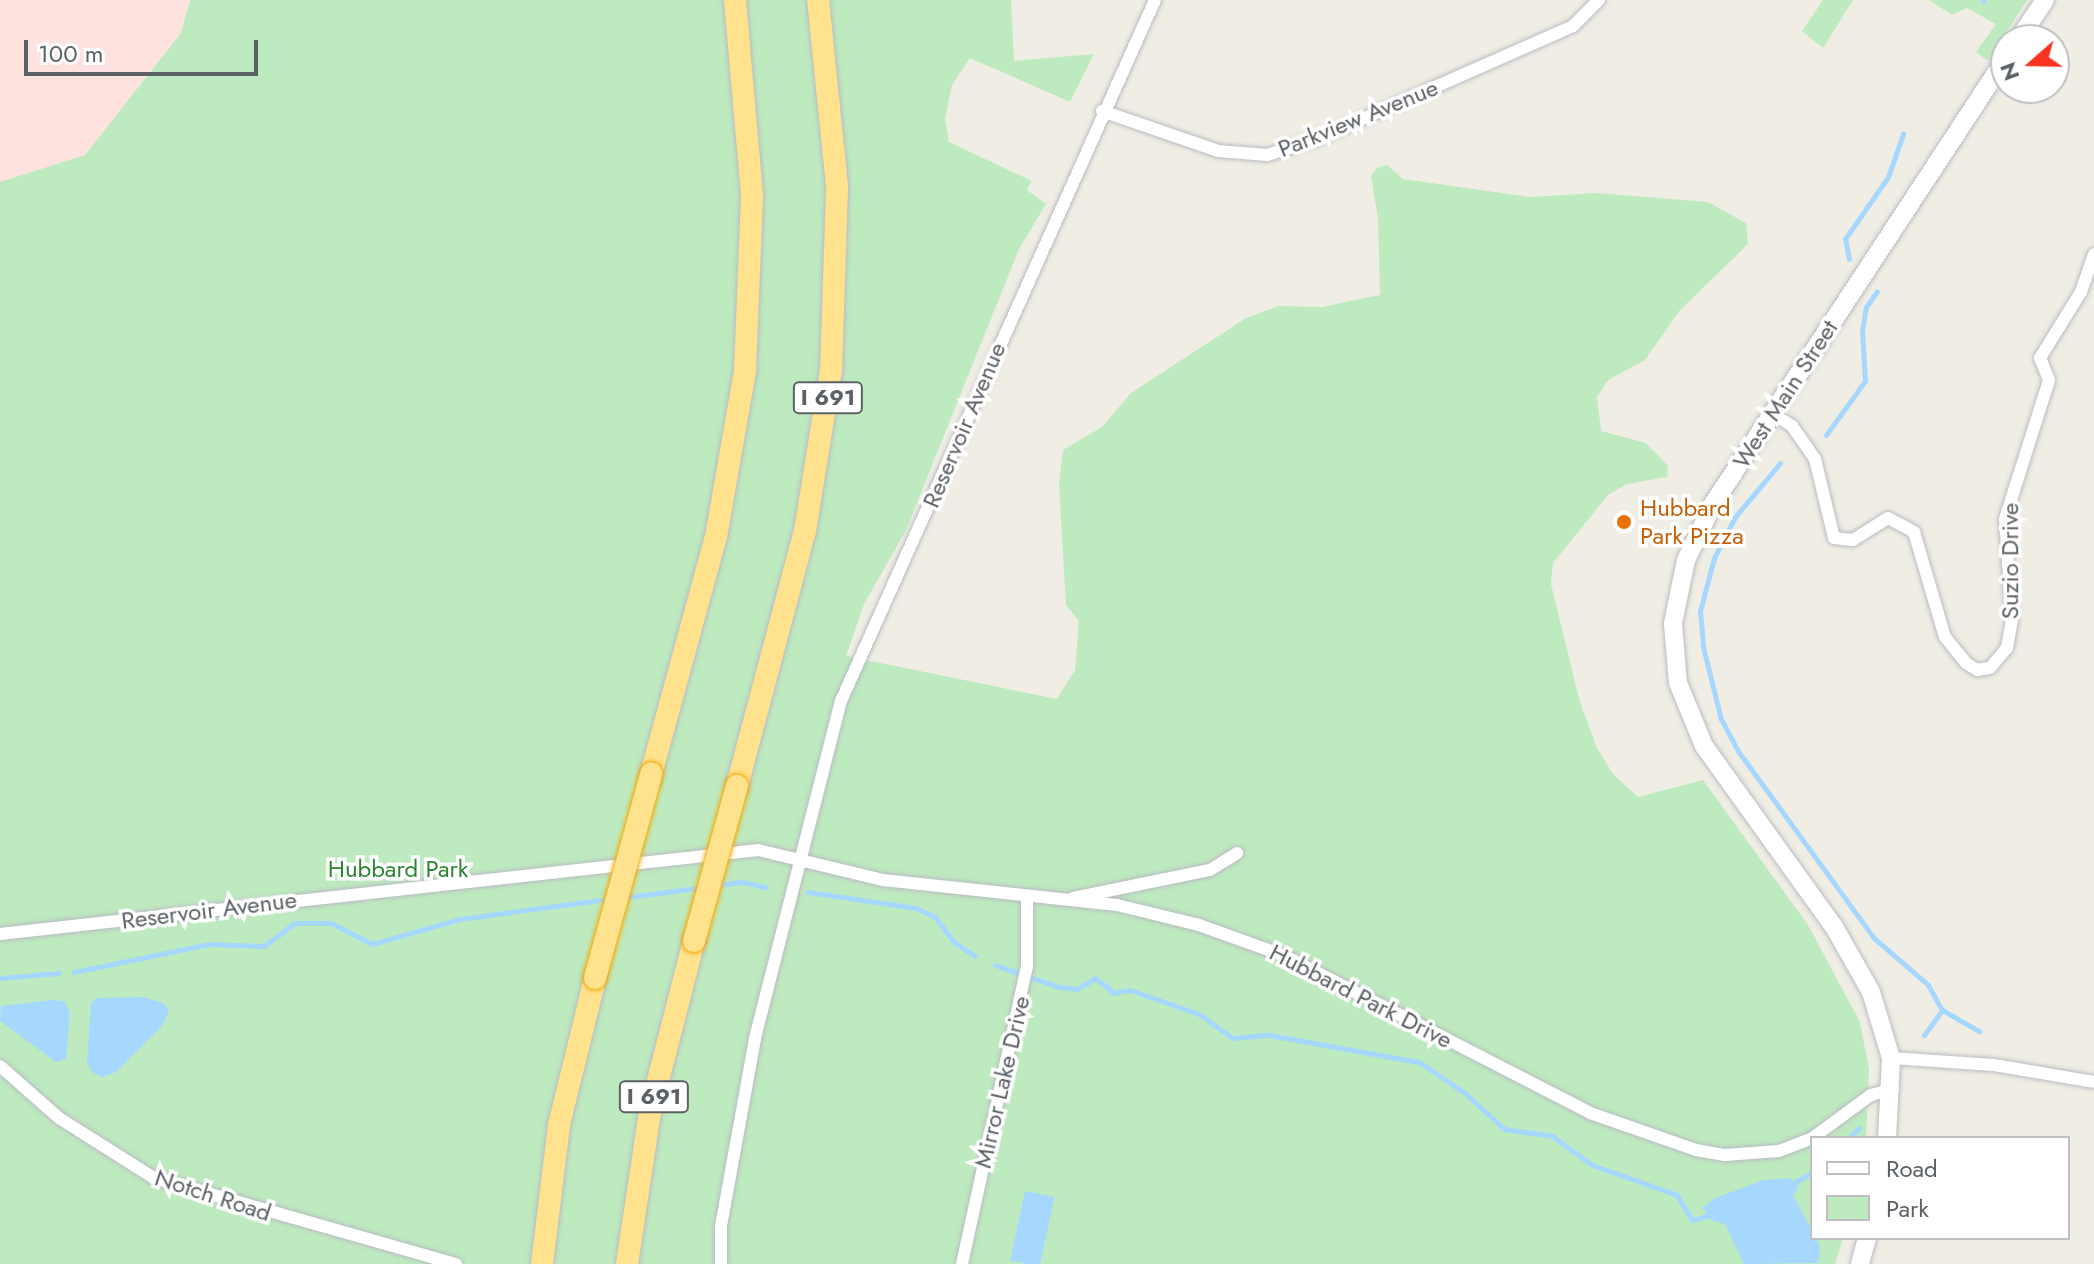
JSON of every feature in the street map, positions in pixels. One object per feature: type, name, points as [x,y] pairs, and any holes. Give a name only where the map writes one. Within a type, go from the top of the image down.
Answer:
[{"type":"highway","points":[[542,1264],[564,1099],[716,537],[745,371],[752,195],[735,0]]},
{"type":"highway","name":"I 691","points":[[628,1260],[650,1112],[805,531],[831,371],[837,186],[818,0]]},
{"type":"main road","points":[[2029,24],[2045,0]]},
{"type":"main road","name":"West Main Street","points":[[1887,1136],[1893,1089],[1891,1058],[1856,961],[1704,746],[1678,683],[1673,623],[1686,560],[1713,504],[1990,82]]},
{"type":"main road","points":[[1860,1264],[1866,1240]]},
{"type":"street","name":"Reservoir Avenue","points":[[721,1264],[721,1226],[755,1038],[799,858],[855,662],[914,541],[1102,111],[1155,0]]},
{"type":"street","name":"Parkview Avenue","points":[[1102,111],[1218,151],[1267,155],[1317,139],[1573,26],[1599,0]]},
{"type":"street","name":"Suzio Drive","points":[[1772,413],[1792,426],[1815,459],[1834,538],[1853,540],[1888,518],[1914,532],[1951,648],[1977,670],[1990,668],[2007,648],[2012,621],[2005,519],[2049,380],[2040,358],[2081,292],[2094,254]]},
{"type":"street","name":"Reservoir Avenue","points":[[0,934],[740,849],[799,858]]},
{"type":"street","points":[[1067,900],[1108,887],[1210,870],[1237,853]]},
{"type":"street","name":"Hubbard Park Drive","points":[[799,858],[883,880],[1156,913],[1241,938],[1334,980],[1590,1113],[1696,1150],[1739,1155],[1779,1151],[1810,1139]]},
{"type":"street","name":"Mirror Lake Drive","points":[[962,1264],[1027,967],[1027,897]]},
{"type":"street","points":[[1891,1058],[1964,1061],[2094,1082]]},
{"type":"street","name":"Notch Road","points":[[0,1066],[59,1118],[154,1178],[456,1264]]},
{"type":"street","name":"Hubbard Park Drive","points":[[1815,1136],[1871,1095],[1893,1089]]},
{"type":"shaded area","points":[[0,0],[190,2],[181,32],[85,155],[0,182]]},
{"type":"green space","name":"Hubbard Park","points":[[190,0],[1011,0],[1014,61],[1094,54],[1070,102],[970,58],[952,85],[945,118],[949,142],[1032,181],[1027,190],[1046,204],[1019,249],[906,530],[864,604],[846,656],[1057,699],[1075,670],[1079,621],[1066,605],[1059,485],[1063,450],[1102,427],[1131,393],[1246,318],[1279,306],[1322,307],[1380,295],[1378,218],[1371,176],[1377,168],[1387,165],[1403,179],[1529,197],[1596,193],[1708,202],[1746,223],[1748,243],[1680,310],[1645,360],[1608,380],[1597,397],[1601,431],[1646,443],[1668,466],[1667,477],[1627,484],[1608,495],[1553,563],[1551,584],[1579,699],[1597,748],[1613,774],[1638,797],[1703,780],[1808,925],[1860,1022],[1869,1069],[1866,1136],[1810,1136],[1810,1240],[1842,1240],[1835,1264],[0,1264],[0,182],[85,155],[181,33]]},
{"type":"green space","points":[[1823,0],[1853,0],[1823,48],[1802,31]]},
{"type":"green space","points":[[1929,0],[2027,0],[2012,24],[1996,24],[1967,8],[1952,15]]},
{"type":"green space","points":[[1990,32],[1988,61],[1976,52]]},
{"type":"water","points":[[143,997],[163,1003],[169,1010],[163,1025],[116,1072],[102,1077],[92,1072],[87,1063],[91,1003],[97,998]]},
{"type":"water","points":[[64,1001],[70,1012],[66,1059],[56,1062],[0,1021],[1,1006]]},
{"type":"water","points":[[1791,1178],[1799,1187],[1793,1195],[1810,1227],[1810,1240],[1817,1240],[1820,1246],[1818,1263],[1744,1264],[1725,1224],[1713,1221],[1702,1208],[1715,1198],[1764,1180]]},
{"type":"water","points":[[1025,1191],[1054,1197],[1040,1264],[1010,1260]]},
{"type":"waterway","points":[[1849,259],[1845,239],[1888,177],[1903,134]]},
{"type":"waterway","points":[[1826,435],[1865,381],[1862,331],[1866,307],[1877,291]]},
{"type":"waterway","points":[[1780,463],[1735,517],[1714,558],[1700,611],[1703,647],[1721,719],[1738,751],[1874,938],[1928,985],[1942,1010],[1979,1031]]},
{"type":"waterway","points":[[717,885],[743,882],[765,887]]},
{"type":"waterway","points":[[622,898],[703,887]]},
{"type":"waterway","points":[[808,892],[916,908],[935,917],[954,942],[975,956]]},
{"type":"waterway","points":[[74,972],[209,944],[264,946],[294,923],[331,923],[372,944],[460,919],[608,899]]},
{"type":"waterway","points":[[995,965],[1059,987],[1077,989],[1095,978],[1114,993],[1130,990],[1199,1014],[1232,1038],[1269,1035],[1419,1062],[1466,1094],[1504,1129],[1552,1136],[1592,1165],[1677,1195],[1692,1220],[1714,1214]]},
{"type":"waterway","points":[[0,978],[59,973]]},
{"type":"waterway","points":[[1924,1035],[1942,1010]]},
{"type":"waterway","points":[[1851,1136],[1859,1128]]},
{"type":"waterway","points":[[1789,1186],[1810,1173]]},
{"type":"place","name":"Hubbard Park Pizza","points":[[1624,522]]}]
